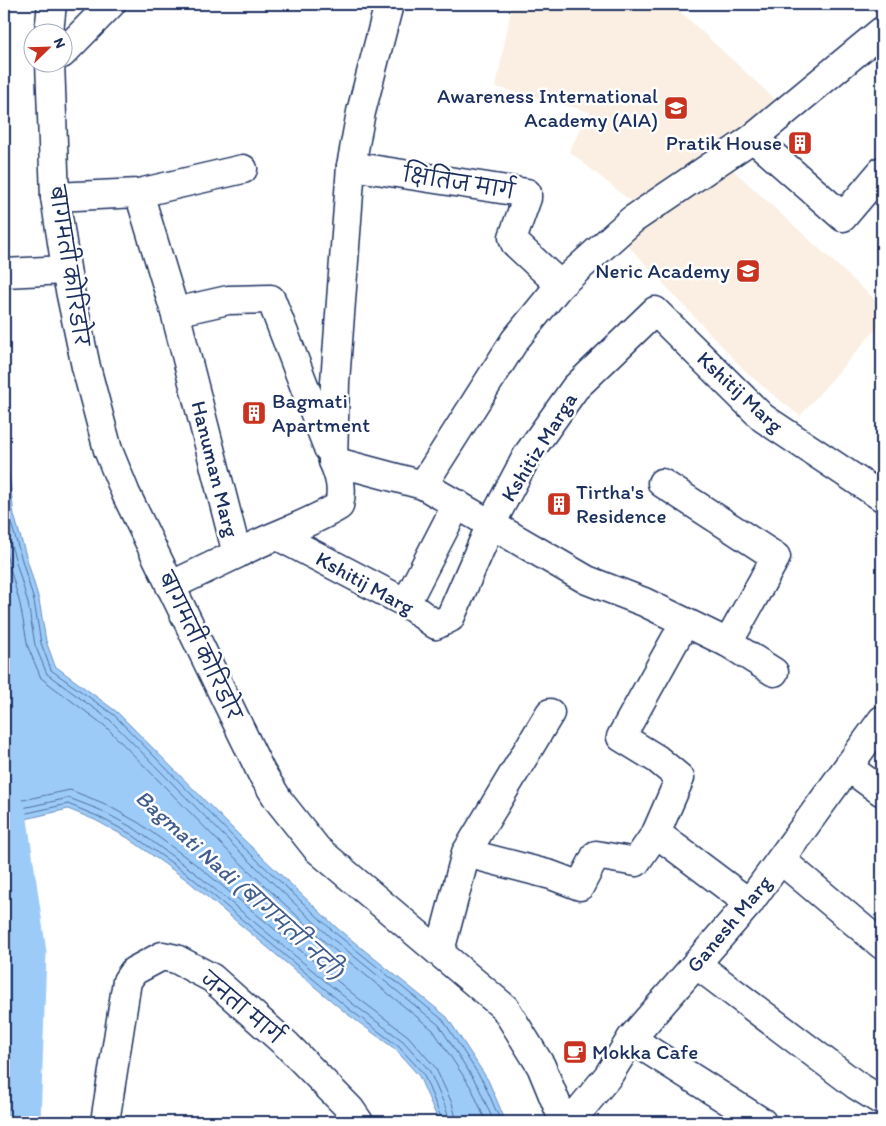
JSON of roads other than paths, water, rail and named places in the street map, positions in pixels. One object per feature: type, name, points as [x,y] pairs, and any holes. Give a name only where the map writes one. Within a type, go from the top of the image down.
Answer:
[{"type":"street","points":[[51,22],[52,4]]},
{"type":"street","points":[[72,44],[111,4]]},
{"type":"street","points":[[333,461],[335,382],[350,166],[361,112],[389,4]]},
{"type":"street","points":[[423,485],[515,340],[560,285],[632,220],[752,138],[880,38]]},
{"type":"street","name":"बागमती कोरिडोर","points":[[54,72],[55,197],[66,270],[86,367],[108,450],[126,494],[170,586],[262,772],[280,801],[317,848],[505,1008],[541,1066],[564,1122]]},
{"type":"street","points":[[752,138],[843,217],[882,171]]},
{"type":"street","name":"क्षितिज मार्ग","points":[[350,166],[527,193],[527,198],[513,237],[515,243],[560,285]]},
{"type":"street","points":[[55,197],[139,193],[243,169]]},
{"type":"street","name":"Hanuman Marg","points":[[139,193],[175,312],[237,554],[170,586]]},
{"type":"street","points":[[4,273],[66,270]]},
{"type":"street","points":[[175,312],[228,300],[271,299],[340,478],[342,493],[339,506],[312,522],[237,554]]},
{"type":"street","name":"Kshitiz Marga","points":[[450,618],[491,524],[528,454],[575,388],[656,310]]},
{"type":"street","name":"Kshitij Marg","points":[[656,310],[763,418],[882,497]]},
{"type":"street","name":"Kshitiz Marga","points":[[333,461],[423,485],[587,580],[644,602],[728,643],[774,672]]},
{"type":"street","points":[[662,483],[776,556],[728,643]]},
{"type":"street","points":[[406,603],[456,504]]},
{"type":"street","name":"Kshitij Marg","points":[[278,536],[406,603],[436,625],[450,618]]},
{"type":"street","points":[[466,853],[551,875],[580,886],[596,855],[636,862],[656,833],[680,778],[657,759],[621,737],[685,622]]},
{"type":"street","points":[[440,951],[466,853],[550,713]]},
{"type":"street","name":"Ganesh Marg","points":[[570,1122],[608,1076],[631,1039],[749,903],[882,720]]},
{"type":"street","points":[[848,767],[882,792]]},
{"type":"street","points":[[656,833],[749,903]]},
{"type":"street","points":[[781,860],[882,945]]},
{"type":"street","name":"जनता मार्ग","points":[[105,1122],[127,981],[134,972],[162,956],[176,959],[212,978],[287,1045],[350,1109],[360,1122]]},
{"type":"street","points":[[696,964],[856,1085],[882,1101]]},
{"type":"street","points":[[631,1039],[762,1122]]},
{"type":"water","name":"Bagmati Nadi (बागमती नदी)","points":[[4,433],[14,515],[39,600],[46,641],[55,666],[117,712],[243,839],[338,929],[447,1017],[488,1080],[506,1122],[439,1122],[419,1076],[395,1049],[346,1013],[187,880],[128,838],[95,820],[68,809],[4,824]]},
{"type":"waterway","points":[[4,814],[24,954],[18,1122]]},
{"type":"place","name":"Awareness International Academy (AIA)","points":[[676,108]]},
{"type":"place","name":"Pratik House","points":[[800,143]]},
{"type":"place","name":"Neric Academy","points":[[748,271]]},
{"type":"place","name":"Bagmati Apartment","points":[[254,413]]},
{"type":"place","name":"Tirtha's Residence","points":[[559,504]]},
{"type":"place","name":"Mokka Cafe","points":[[575,1052]]}]
